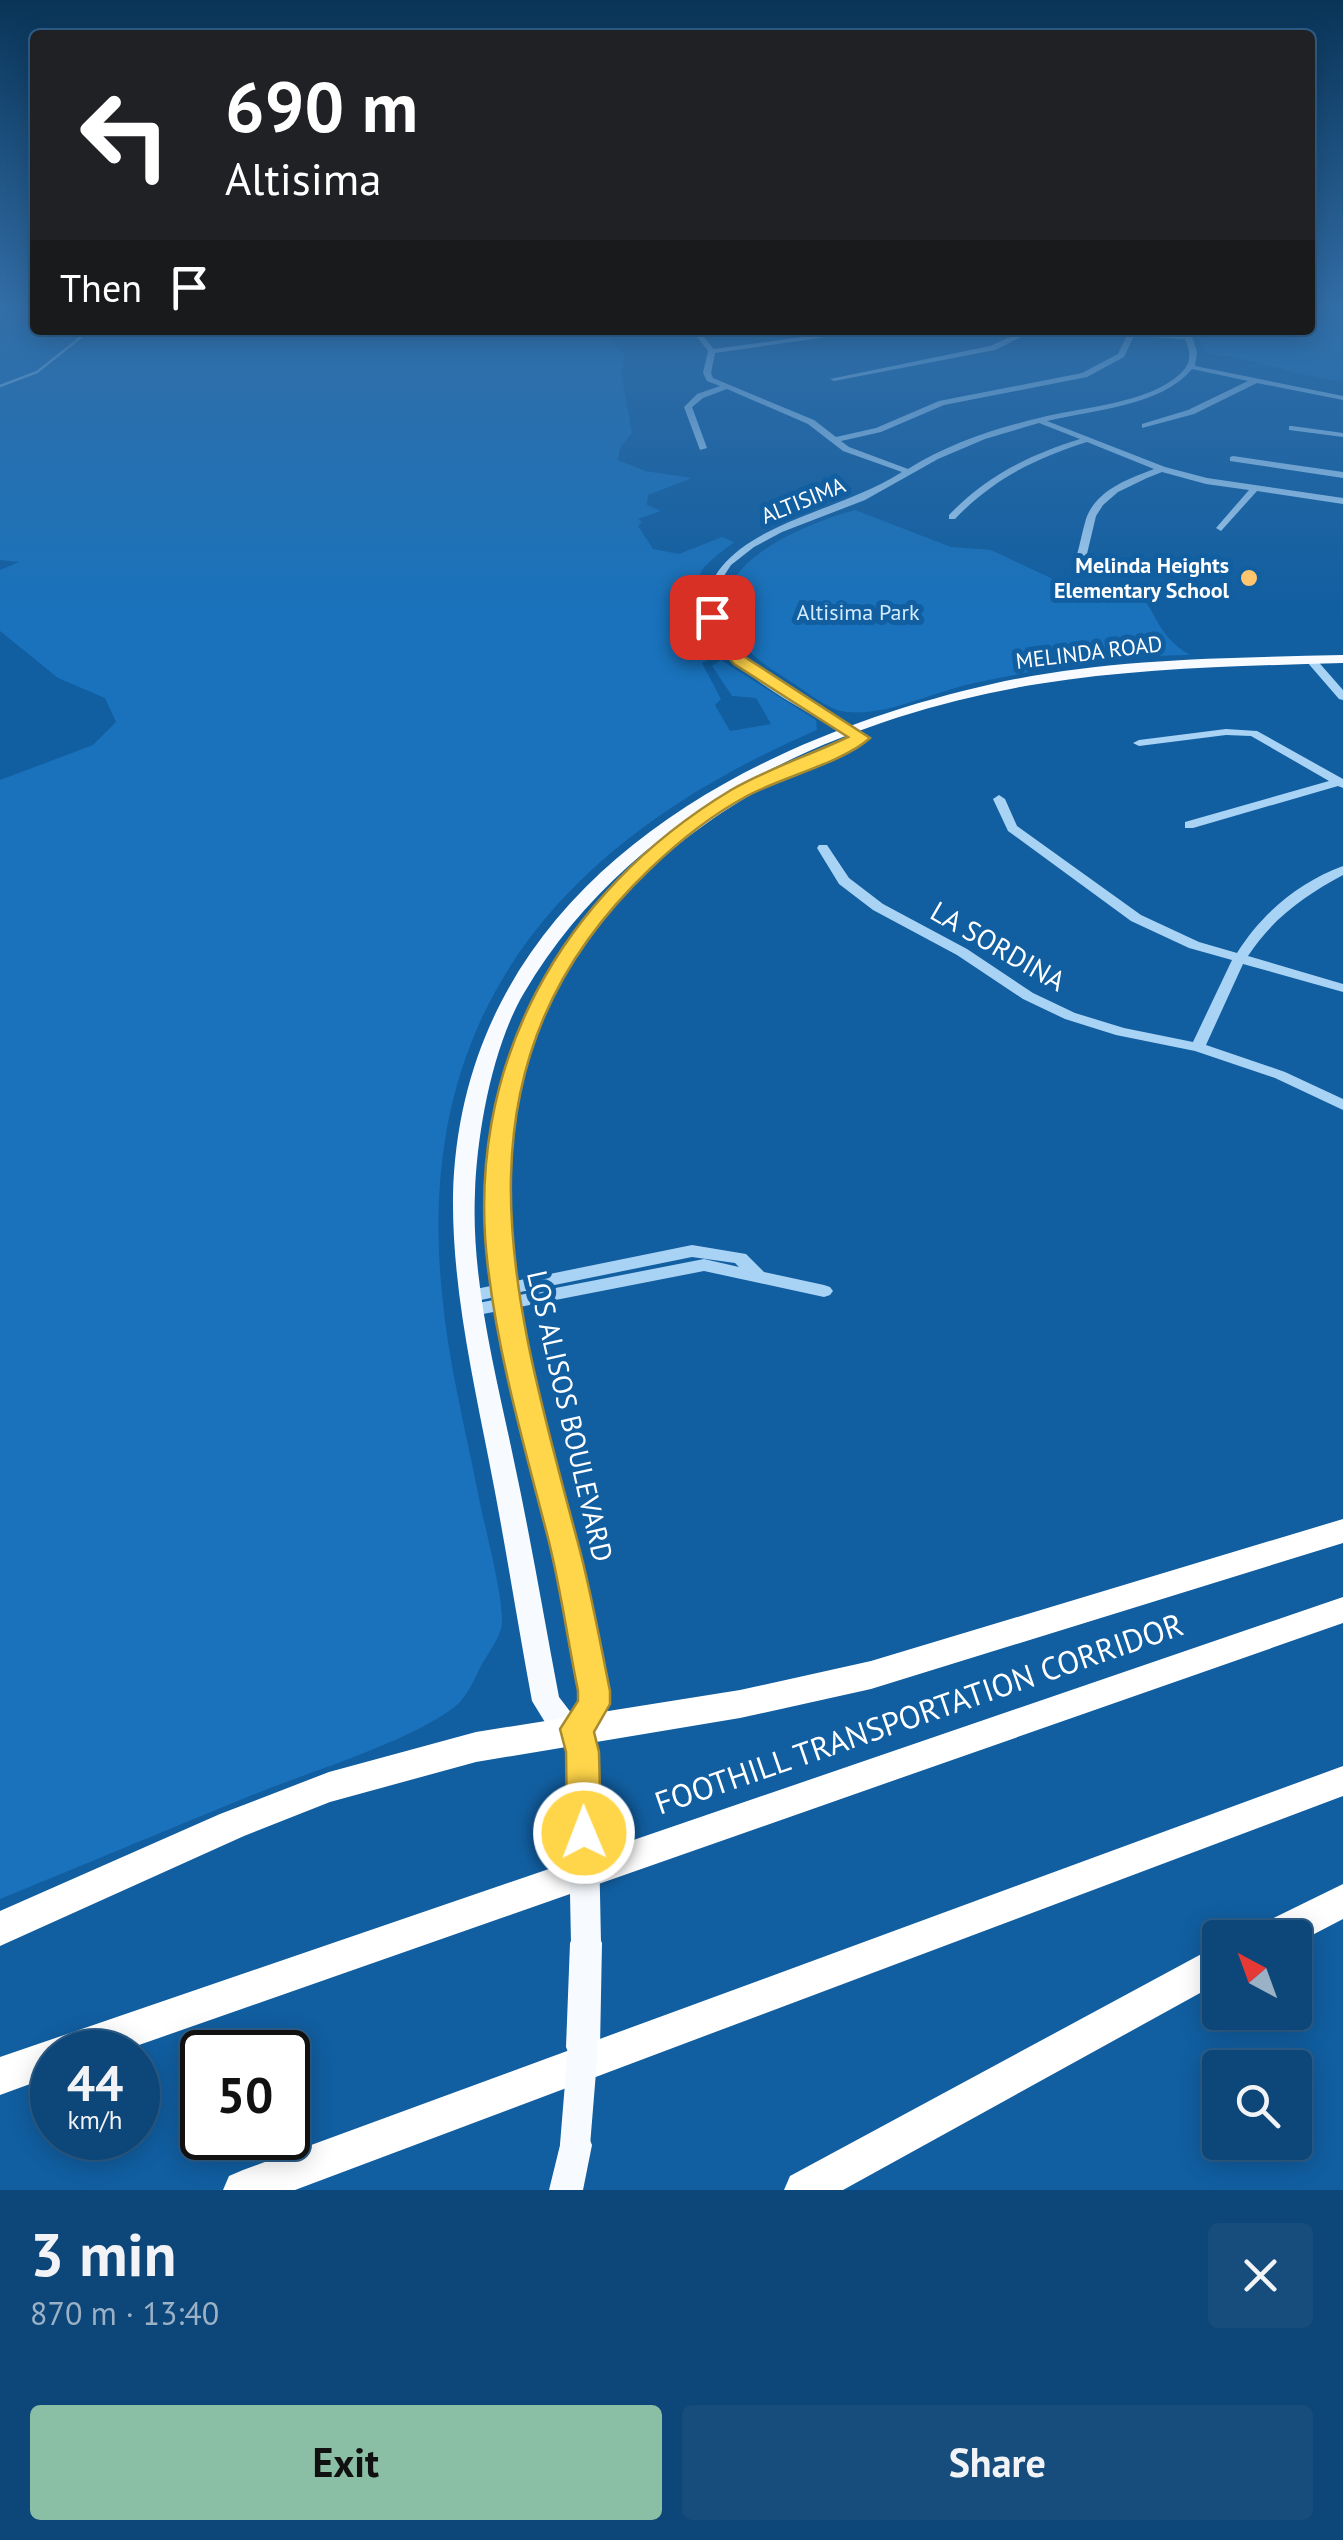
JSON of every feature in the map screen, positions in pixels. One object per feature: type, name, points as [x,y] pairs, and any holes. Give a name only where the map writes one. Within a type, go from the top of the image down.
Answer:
[{"type":"highway","points":[[0,1930],[232,1825],[329,1787],[476,1747],[740,1704],[871,1675],[1343,1531]]},
{"type":"highway","name":"FOOTHILL TRANSPORTATION CORRIDOR","points":[[131,2030],[1343,1610]]},
{"type":"highway","points":[[243,2190],[1343,1781]]},
{"type":"highway","points":[[1305,1920],[1343,1900]]},
{"type":"highway","points":[[804,2190],[1202,1971]]},
{"type":"highway","points":[[0,2076],[30,2066]]},
{"type":"main road","name":"MELINDA ROAD","points":[[854,733],[1062,685],[1343,659]]},
{"type":"main road","name":"MELINDA ROAD","points":[[1314,664],[1343,668]]},
{"type":"main road","name":"LOS ALISOS BOULEVARD","points":[[566,2190],[575,2146],[586,1943],[582,1752],[577,1729],[594,1704],[594,1691],[506,1296],[497,1206],[506,1109],[518,1054],[546,990],[600,908],[685,829],[740,792],[854,733]]},
{"type":"main road","points":[[577,1729],[561,1723],[546,1701],[472,1303],[464,1189],[474,1108],[492,1043],[509,1004],[548,938],[613,867],[670,820],[744,774],[854,733]]},
{"type":"street","points":[[690,411],[703,448]]},
{"type":"street","points":[[785,411],[879,464],[908,472]]},
{"type":"street","points":[[834,440],[878,430],[924,411]]},
{"type":"street","name":"ALTISIMA","points":[[854,733],[740,660],[716,627],[711,595],[723,568],[760,538],[864,497],[965,444],[1075,411]]},
{"type":"street","points":[[1145,426],[1193,411]]},
{"type":"street","points":[[1039,420],[1162,469],[1254,489],[1343,502]]},
{"type":"street","points":[[1292,428],[1343,434]]},
{"type":"street","points":[[952,517],[971,495],[1012,466],[1086,440]]},
{"type":"street","points":[[1232,460],[1343,475]]},
{"type":"street","points":[[1081,558],[1093,512],[1100,503],[1129,483],[1162,469]]},
{"type":"street","points":[[1221,528],[1254,489]]},
{"type":"street","points":[[1314,664],[1343,698]]},
{"type":"street","points":[[1139,743],[1226,732],[1253,733],[1341,783]]},
{"type":"street","points":[[1189,825],[1341,783]]},
{"type":"street","points":[[999,798],[1012,828],[1136,918],[1194,945],[1343,988]]},
{"type":"street","name":"LA SORDINA","points":[[823,848],[844,881],[878,907],[962,952],[1028,996],[1070,1016],[1121,1032],[1198,1047],[1280,1075],[1343,1105]]},
{"type":"street","points":[[1198,1047],[1238,956],[1283,904],[1343,870]]},
{"type":"street","points":[[472,1303],[704,1264],[824,1291]]},
{"type":"green space","points":[[0,411],[628,411],[632,433],[620,448],[618,460],[645,471],[692,478],[648,495],[647,505],[661,511],[638,519],[642,522],[638,526],[653,549],[679,554],[722,537],[734,542],[705,567],[697,587],[700,618],[719,654],[702,663],[721,699],[715,705],[730,731],[771,724],[756,698],[732,696],[712,666],[721,660],[816,720],[817,730],[728,773],[649,823],[581,880],[525,945],[482,1018],[453,1100],[440,1191],[442,1293],[448,1345],[502,1618],[497,1639],[466,1694],[444,1714],[397,1739],[0,1899],[0,780],[93,745],[116,722],[105,698],[58,678],[0,631],[0,570],[19,562],[0,560]]},
{"type":"green space","name":"Altisima Park","points":[[855,510],[951,547],[991,550],[1055,580],[1096,586],[1131,583],[1169,639],[1190,655],[1135,657],[1051,668],[970,684],[886,709],[837,710],[779,674],[744,646],[727,619],[727,594],[740,571],[762,551],[791,534]]},
{"type":"place","name":"Melinda Heights Elementary School","points":[[1249,578]]},
{"type":"route","points":[[584,1833],[582,1752],[577,1729],[589,1716],[594,1691],[564,1544],[540,1464],[500,1267],[498,1179],[506,1109],[518,1054],[546,990],[575,943],[600,908],[642,866],[675,836],[740,792],[861,738],[740,660],[726,644],[712,617]]}]
